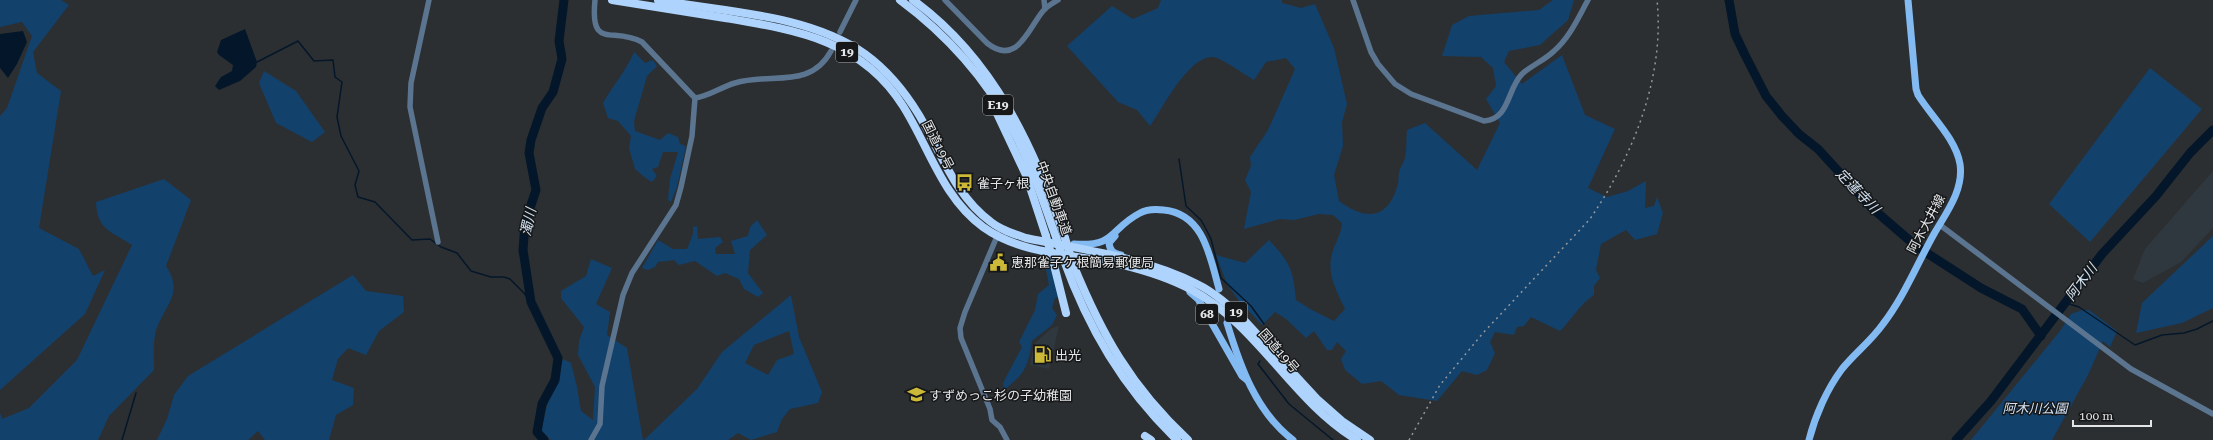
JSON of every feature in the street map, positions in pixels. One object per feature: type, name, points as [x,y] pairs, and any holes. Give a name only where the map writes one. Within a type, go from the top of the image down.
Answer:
[{"type":"highway","name":"国道19号","points":[[612,0],[777,27],[808,34],[830,42],[864,63],[890,88],[911,119],[950,193],[971,217],[1028,248],[1119,264],[1178,283],[1194,291],[1235,320],[1319,412],[1342,431],[1357,440]]},
{"type":"highway","name":"国道19号","points":[[658,0],[786,22],[821,31],[853,46],[879,66],[893,80],[919,116],[942,160],[967,198],[976,210],[999,232],[1026,238],[1064,242],[1128,259],[1163,270],[1198,284],[1229,305],[1317,399],[1342,422],[1370,440]]},
{"type":"highway","name":"中央自動車道","points":[[900,0],[942,36],[962,56],[988,90],[1013,129],[1027,159],[1063,258],[1091,326],[1116,370],[1143,405],[1176,440]]},
{"type":"highway","name":"中央自動車道","points":[[913,0],[961,44],[994,85],[1019,125],[1045,184],[1064,242],[1096,319],[1123,366],[1149,400],[1188,440]]},
{"type":"highway","points":[[920,0],[954,30],[961,44]]},
{"type":"highway","points":[[988,90],[1026,175],[1046,236],[1066,313]]},
{"type":"main road","name":"阿木大井線","points":[[1809,440],[1816,418],[1836,378],[1883,325],[1957,192],[1961,174],[1960,164],[1948,138],[1918,95],[1908,0]]},
{"type":"main road","name":"68","points":[[1064,242],[1096,245],[1119,230],[1140,213],[1151,210],[1167,210],[1185,216],[1197,227],[1202,236],[1218,289]]},
{"type":"main road","name":"68","points":[[1119,230],[1109,243],[1110,249],[1128,259]]},
{"type":"main road","name":"68","points":[[1144,271],[1184,289],[1195,296],[1242,376],[1247,380]]},
{"type":"main road","name":"68","points":[[1227,323],[1247,380],[1267,414],[1293,440]]},
{"type":"street","points":[[429,0],[411,83],[410,107],[438,242]]},
{"type":"street","points":[[591,440],[600,424],[602,386],[623,295],[632,273],[676,205],[692,136],[695,98],[642,42],[636,38],[603,34],[597,30],[593,20],[595,0]]},
{"type":"street","points":[[840,32],[856,0]]},
{"type":"street","points":[[945,0],[987,43],[994,49],[1002,50],[1011,50],[1021,44],[1045,9],[1058,0]]},
{"type":"street","points":[[1044,0],[1045,9]]},
{"type":"street","points":[[1352,0],[1371,52],[1378,64],[1395,84],[1411,94],[1484,121],[1491,120],[1500,115],[1514,86],[1523,74],[1554,51],[1567,38],[1588,0]]},
{"type":"street","points":[[695,98],[703,97],[733,83],[747,80],[807,75],[820,68],[831,51]]},
{"type":"street","points":[[1940,225],[2102,347],[2143,376],[2213,414]]},
{"type":"street","points":[[999,232],[965,312],[960,328],[960,338],[990,410],[992,420],[996,423],[1007,440]]},
{"type":"shaded area","points":[[245,29],[257,62],[256,67],[240,81],[219,90],[215,86],[221,77],[232,71],[233,65],[217,52],[221,40]]},
{"type":"shaded area","points":[[23,31],[27,42],[17,64],[8,78],[0,68],[0,34]]},
{"type":"shaded area","points":[[2213,171],[2213,228],[2181,262],[2143,283],[2133,279],[2145,249]]},
{"type":"shaded area","name":"出光","points":[[1059,326],[1049,369],[1030,365],[1034,344],[1052,328]]},
{"type":"green space","points":[[0,0],[61,0],[69,5],[33,52],[37,73],[61,91],[39,228],[79,249],[93,276],[105,270],[85,314],[0,390],[0,116],[7,108],[32,36],[22,22],[0,27]]},
{"type":"green space","points":[[1161,0],[1282,0],[1282,3],[1301,8],[1315,4],[1334,48],[1347,104],[1342,122],[1343,146],[1334,175],[1339,201],[1358,212],[1375,214],[1388,205],[1394,196],[1400,170],[1405,158],[1407,130],[1425,123],[1477,170],[1500,123],[1486,99],[1496,86],[1493,68],[1481,57],[1442,56],[1452,25],[1469,16],[1539,10],[1553,0],[1574,0],[1568,20],[1540,45],[1509,51],[1504,62],[1522,84],[1562,55],[1585,115],[1615,129],[1588,188],[1607,197],[1628,191],[1646,181],[1645,208],[1654,206],[1657,197],[1663,213],[1657,234],[1635,240],[1626,230],[1601,244],[1596,270],[1600,278],[1594,286],[1594,295],[1580,307],[1560,331],[1531,317],[1524,326],[1517,327],[1514,335],[1495,332],[1490,342],[1495,353],[1487,370],[1477,375],[1462,371],[1437,401],[1399,395],[1381,381],[1362,384],[1345,370],[1341,359],[1346,351],[1337,342],[1332,350],[1327,350],[1314,331],[1306,338],[1286,319],[1275,312],[1262,325],[1239,301],[1227,284],[1216,255],[1245,263],[1269,240],[1282,255],[1292,273],[1296,300],[1334,321],[1345,309],[1334,284],[1330,265],[1342,223],[1333,215],[1319,214],[1294,220],[1280,219],[1244,229],[1251,192],[1245,180],[1251,166],[1250,157],[1268,130],[1295,69],[1286,58],[1266,62],[1254,80],[1228,63],[1217,58],[1213,57],[1204,59],[1194,65],[1177,84],[1150,126],[1137,110],[1118,102],[1067,46],[1112,6],[1133,19],[1158,8]]},
{"type":"green space","points":[[634,52],[645,63],[653,60],[657,66],[647,76],[634,121],[635,131],[660,140],[668,133],[678,137],[680,144],[686,146],[677,187],[671,202],[668,200],[670,179],[678,152],[663,152],[658,167],[652,169],[657,176],[652,182],[645,178],[635,169],[629,148],[631,136],[618,121],[608,118],[603,103]]},
{"type":"green space","points":[[2150,68],[2202,109],[2090,242],[2049,204]]},
{"type":"green space","points":[[264,71],[296,91],[325,132],[312,142],[276,123],[259,83]]},
{"type":"green space","points":[[164,179],[191,200],[166,266],[172,276],[174,286],[173,294],[158,325],[155,335],[154,370],[109,416],[98,440],[0,440],[0,413],[2,419],[29,408],[77,360],[132,245],[106,229],[99,219],[96,202]]},
{"type":"green space","points":[[757,220],[767,235],[750,250],[748,273],[763,293],[758,297],[744,289],[739,279],[725,273],[717,276],[695,261],[679,265],[674,260],[658,262],[655,267],[648,270],[642,268],[658,240],[673,249],[687,249],[693,234],[693,227],[697,226],[698,239],[720,237],[723,242],[715,248],[716,254],[735,254],[731,241],[748,236],[750,227]]},
{"type":"green space","points":[[2213,236],[2213,308],[2182,323],[2136,333],[2142,303]]},
{"type":"green space","points":[[591,259],[612,268],[596,304],[610,312],[607,335],[627,348],[643,440],[551,440],[541,430],[548,402],[563,359],[571,363],[581,411],[593,420],[595,387],[578,355],[579,341],[584,327],[561,298],[561,291],[586,276]]},
{"type":"green space","points":[[1050,262],[1058,297],[1055,298],[1052,308],[1057,315],[1052,325],[1032,341],[1027,364],[1017,379],[1004,390],[1003,383],[1022,347],[1019,342],[1035,310],[1038,294],[1049,285],[1046,270]]},
{"type":"green space","points":[[353,275],[366,291],[403,296],[404,312],[379,331],[366,355],[348,348],[338,359],[332,380],[354,388],[353,405],[336,415],[329,440],[265,440],[258,431],[248,440],[157,440],[167,419],[174,395],[188,376]]},
{"type":"green space","points":[[791,295],[799,337],[822,392],[818,403],[790,409],[782,419],[777,432],[751,440],[738,433],[728,440],[644,440],[697,389],[722,352]],"holes":[[[789,331],[794,354],[777,360],[768,375],[745,363],[754,345]]]},
{"type":"green space","name":"阿木川公園","points":[[2082,310],[2089,310],[2117,331],[2110,347],[2103,341],[2088,375],[2052,440],[1971,440],[2060,331],[2071,314]]},
{"type":"waterway","name":"濁川","points":[[544,440],[537,432],[542,404],[555,380],[558,358],[531,302],[523,250],[525,223],[536,190],[529,153],[531,140],[542,108],[553,92],[562,59],[559,41],[564,0]]},
{"type":"waterway","name":"定蓮寺川","points":[[1729,0],[1735,34],[1766,96],[1782,116],[1799,134],[1818,149],[1872,208],[1916,246],[1981,288],[2022,309],[2041,336]]},
{"type":"waterway","points":[[257,62],[298,41],[314,61],[333,60],[335,77],[342,82],[337,117],[341,136],[359,171],[355,185],[358,197],[375,202],[412,240],[430,239],[441,247],[457,253],[471,271],[491,277],[504,277],[510,279],[531,302]]},
{"type":"waterway","name":"阿木川","points":[[1956,440],[1991,401],[2102,254],[2156,196],[2190,153],[2213,130]]},
{"type":"waterway","points":[[1179,159],[1186,206],[1201,220],[1211,239],[1221,278],[1251,306],[1264,324]]},
{"type":"waterway","points":[[2066,303],[2079,307],[2135,345],[2162,335],[2184,333],[2197,329],[2213,321]]},
{"type":"waterway","points":[[1260,361],[1258,364],[1289,404],[1333,440]]},
{"type":"waterway","points":[[122,440],[136,393]]},
{"type":"railway","points":[[1409,440],[1440,385],[1483,333],[1590,219],[1606,195],[1632,142],[1643,115],[1651,87],[1656,58],[1658,29],[1657,0]]},
{"type":"place","name":"雀子ヶ根","points":[[964,183]]},
{"type":"place","name":"恵那雀子ケ根簡易郵便局","points":[[998,262]]},
{"type":"place","name":"出光","points":[[1042,355]]},
{"type":"place","name":"すずめっこ杉の子幼稚園","points":[[916,395]]}]
